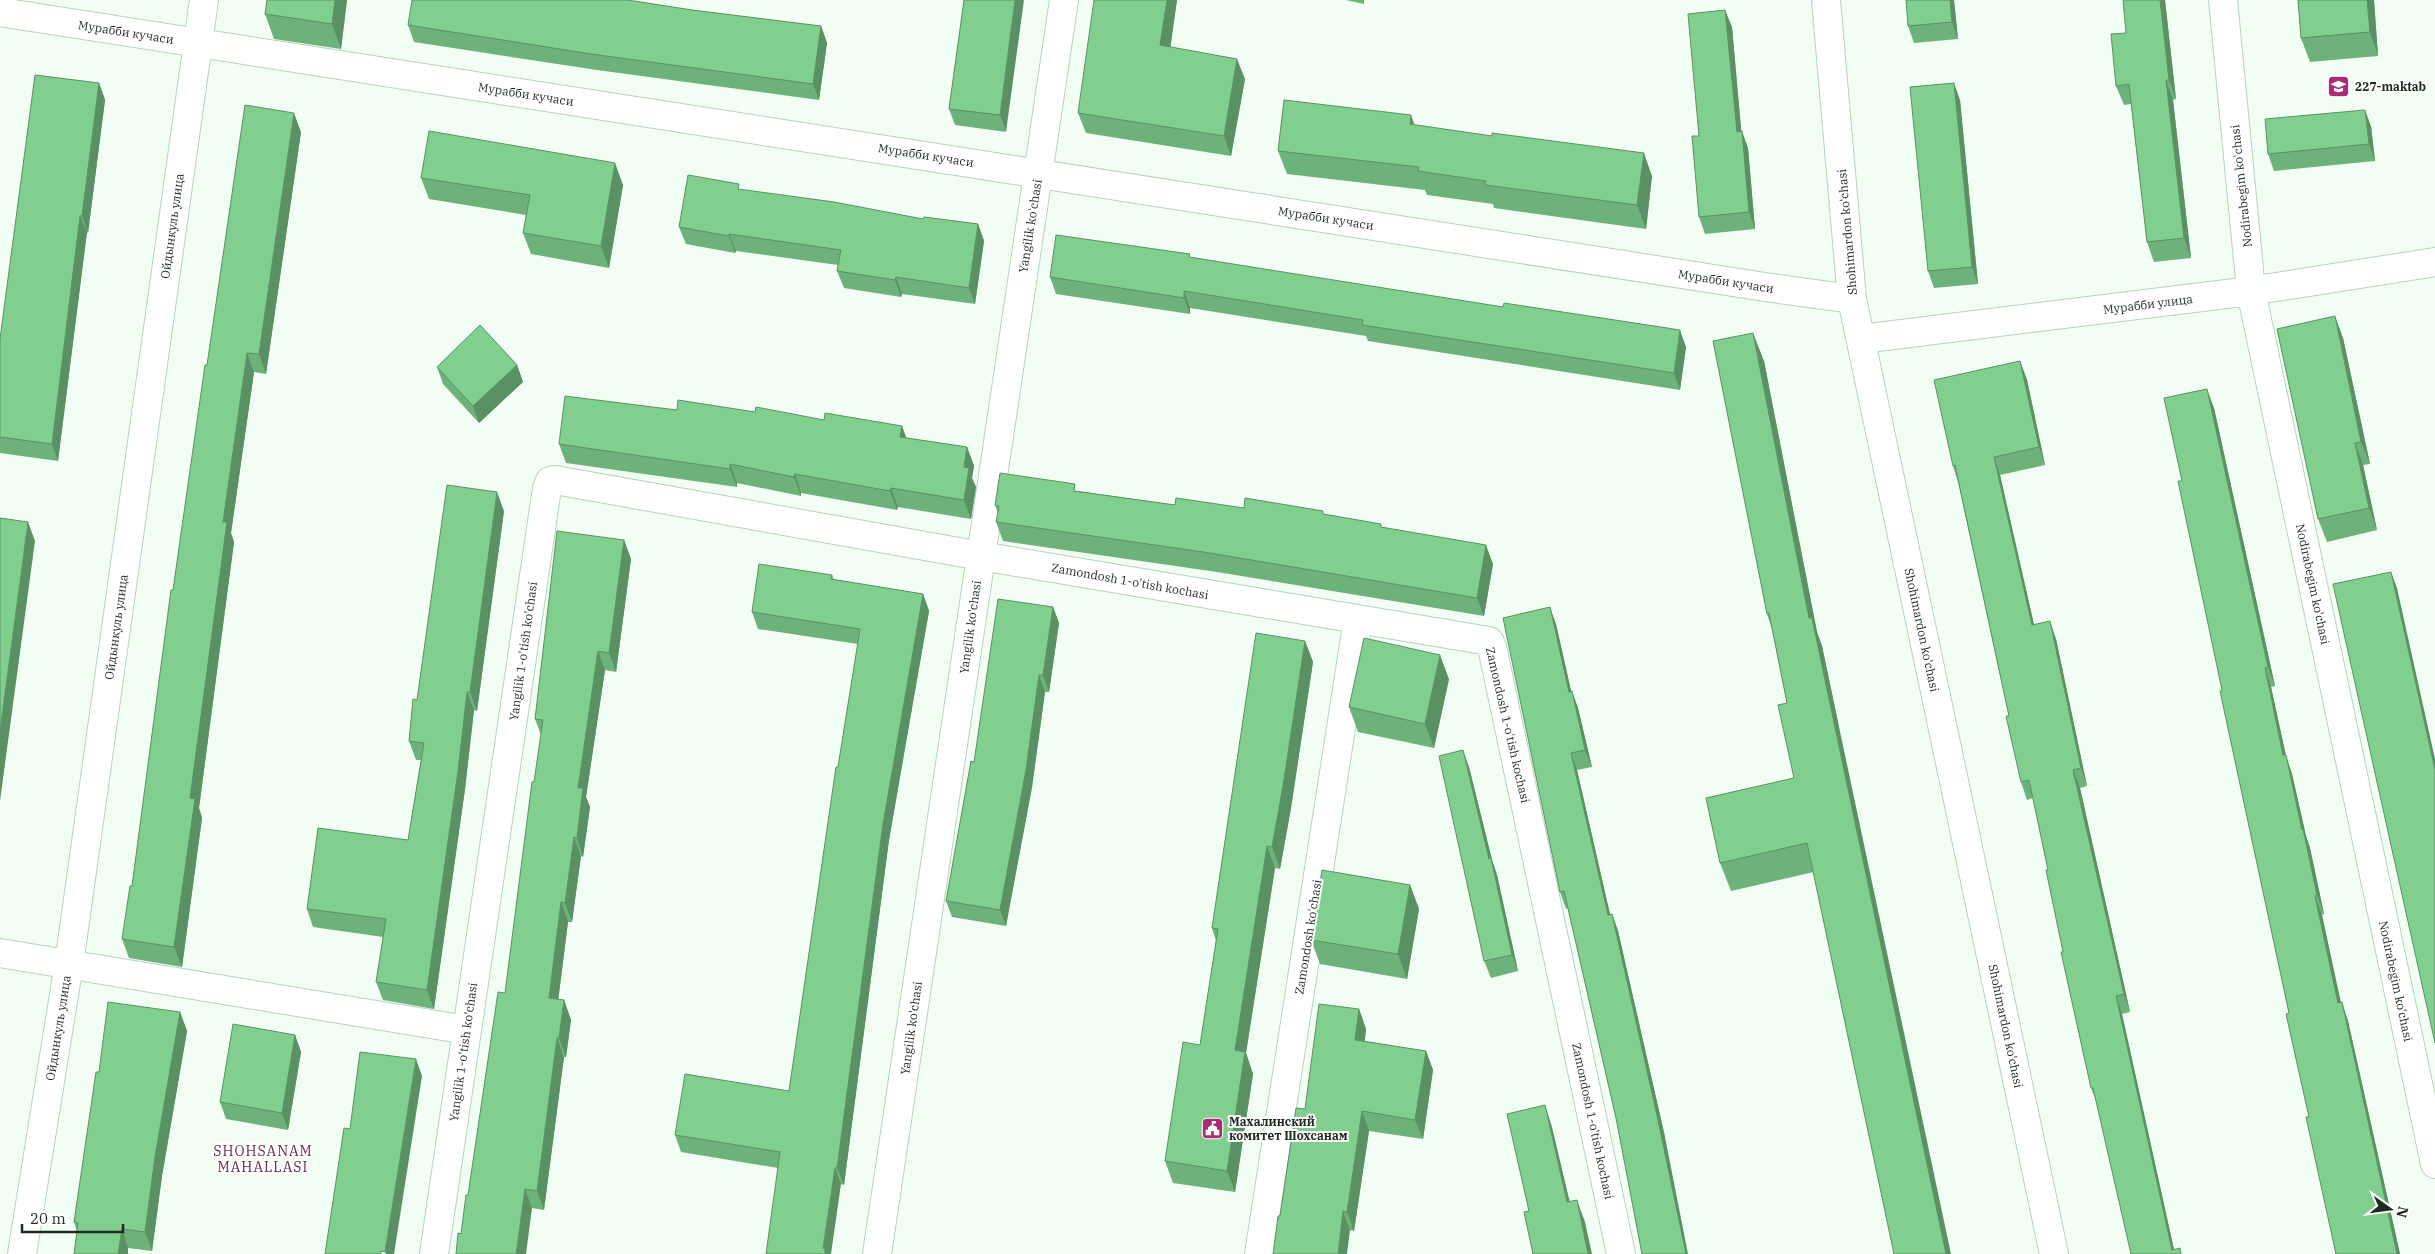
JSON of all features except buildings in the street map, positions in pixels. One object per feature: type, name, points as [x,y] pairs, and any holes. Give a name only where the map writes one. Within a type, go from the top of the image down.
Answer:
[{"type":"street","name":"Ойдынкуль улица","points":[[22,1254],[69,964],[204,0]]},
{"type":"street","name":"Yangilik ko'chasi","points":[[877,1254],[1064,0]]},
{"type":"street","name":"Shohimardon ko'chasi","points":[[1826,0],[1852,299],[2054,1254]]},
{"type":"street","name":"Nodirabegim ko'chasi","points":[[2223,0],[2251,292],[2435,1164]]},
{"type":"street","name":"Мурабби кучаси","points":[[0,12],[1852,299]]},
{"type":"street","name":"Мурабби улица","points":[[1861,339],[2251,292],[2435,262]]},
{"type":"street","name":"Yangilik 1-o'tish ko'chasi","points":[[434,1254],[547,488],[550,481],[555,480],[981,556]]},
{"type":"street","name":"Zamondosh 1-o'tish kochasi","points":[[981,556],[1488,641],[1492,647],[1621,1254]]},
{"type":"street","name":"Zamondosh ko'chasi","points":[[1259,1254],[1358,619]]},
{"type":"street","points":[[0,953],[467,1030]]},
{"type":"place","name":"227-maktab","points":[[2339,86]]},
{"type":"place","name":"Махалинский комитет Шохcанам","points":[[1213,1128]]},
{"type":"district","name":"SHOHSANAM MAHALLASI","points":[[263,1160]]}]
